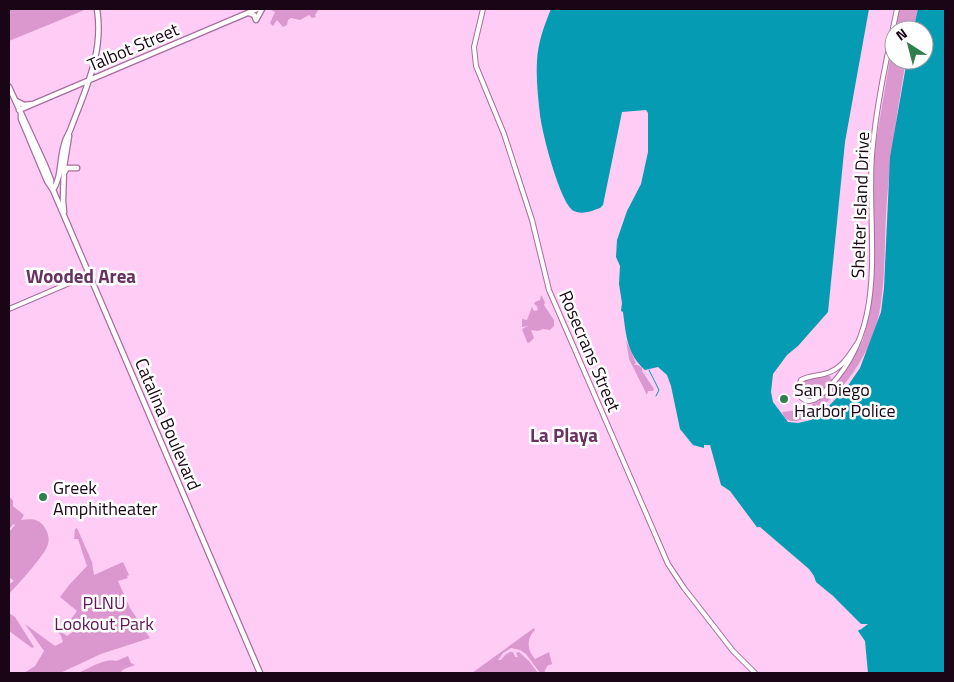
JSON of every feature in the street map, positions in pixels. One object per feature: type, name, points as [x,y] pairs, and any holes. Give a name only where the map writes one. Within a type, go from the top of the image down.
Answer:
[{"type":"main road","points":[[52,187],[59,179],[63,148],[90,80],[98,48],[97,9]]},
{"type":"main road","name":"Talbot Street","points":[[20,112],[257,9]]},
{"type":"main road","points":[[249,12],[254,15],[256,20],[260,16],[262,9]]},
{"type":"main road","name":"Catalina Boulevard","points":[[9,87],[48,174],[65,219],[260,673]]},
{"type":"main road","points":[[72,88],[80,92],[82,100]]},
{"type":"main road","points":[[14,100],[22,104],[36,104]]},
{"type":"main road","name":"Catalina Boulevard","points":[[20,112],[21,119],[47,181],[52,187]]},
{"type":"main road","points":[[65,219],[63,177],[69,132]]},
{"type":"main road","points":[[48,174],[55,175],[60,168]]},
{"type":"main road","points":[[63,177],[67,168],[77,168]]},
{"type":"street","name":"Rosecrans Street","points":[[483,9],[475,42],[475,60],[504,134],[532,220],[551,296],[668,564],[684,588],[733,651],[755,673]]},
{"type":"street","name":"Shelter Island Drive","points":[[858,342],[844,362],[828,373],[802,379],[798,386],[799,394],[804,400],[813,401],[833,383],[849,362],[858,342],[868,315],[872,283],[871,172],[882,83],[897,9]]},
{"type":"street","points":[[9,309],[86,276],[88,271]]},
{"type":"street","points":[[828,373],[833,378],[833,383]]},
{"type":"green space","points":[[9,9],[87,9],[9,41]]},
{"type":"green space","points":[[269,9],[319,9],[315,15],[316,17],[312,18],[309,15],[300,20],[291,18],[288,20],[287,25],[283,27],[277,20],[273,26],[270,23],[275,12]]},
{"type":"green space","points":[[899,9],[918,9],[915,20],[897,20]]},
{"type":"green space","points":[[888,70],[904,70],[889,181],[881,302],[873,335],[858,365],[837,393],[809,417],[792,421],[785,418],[782,412],[807,409],[834,385],[847,368],[863,340],[871,305],[873,284],[874,153]]},
{"type":"green space","points":[[541,295],[545,302],[544,305],[554,320],[554,326],[550,330],[531,330],[534,338],[529,343],[522,329],[528,326],[522,327],[522,319],[527,320],[532,307],[534,311],[538,310],[534,304],[540,300]]},
{"type":"green space","points":[[626,340],[636,363],[634,365],[642,368],[654,389],[653,391],[648,391],[647,395],[629,359]]},
{"type":"green space","points":[[826,375],[830,376],[832,380],[823,391],[816,397],[803,397],[799,389],[803,381]]},
{"type":"green space","points":[[9,496],[13,501],[13,506],[24,515],[21,520],[33,520],[41,523],[46,529],[49,539],[42,555],[10,593],[9,584],[14,581],[9,577],[9,532],[15,525],[13,524],[9,530]]},
{"type":"green space","name":"PLNU Lookout Park","points":[[77,528],[92,562],[94,575],[123,562],[129,575],[127,576],[128,578],[118,581],[130,608],[150,638],[101,654],[60,673],[24,673],[35,666],[44,651],[25,624],[55,646],[63,642],[58,632],[60,631],[67,636],[80,627],[71,619],[77,611],[60,597],[87,566],[78,539],[74,539],[75,529]]},
{"type":"green space","points":[[9,613],[15,617],[34,647],[32,648],[9,631]]},
{"type":"green space","points":[[534,628],[535,630],[529,641],[530,652],[535,659],[549,652],[552,664],[547,666],[544,673],[540,673],[526,654],[511,648],[503,653],[498,660],[501,660],[510,652],[513,652],[515,657],[518,657],[516,653],[519,652],[538,673],[472,673]]},
{"type":"green space","points":[[128,656],[131,663],[135,665],[124,669],[120,673],[78,673],[102,662],[116,661]]},
{"type":"water","points":[[551,9],[869,9],[845,142],[828,312],[798,346],[787,355],[773,374],[771,392],[773,402],[788,422],[798,423],[811,420],[826,409],[847,387],[860,368],[881,312],[884,288],[890,157],[905,70],[934,70],[934,20],[915,20],[918,9],[945,9],[945,673],[868,673],[865,641],[858,631],[860,629],[833,596],[815,583],[811,575],[759,530],[730,491],[721,485],[710,445],[704,445],[704,448],[693,445],[680,429],[667,375],[658,367],[645,370],[634,357],[628,344],[623,312],[621,311],[620,266],[616,257],[617,240],[627,211],[641,184],[648,152],[648,113],[646,110],[622,112],[603,205],[600,208],[587,212],[580,213],[574,211],[569,206],[558,182],[548,151],[540,115],[537,68],[542,34]]},
{"type":"pier","points":[[757,527],[760,527],[809,569],[816,582],[861,624],[868,624],[860,630],[856,629],[831,597],[813,584],[811,576],[759,532]]},
{"type":"waterway","points":[[649,370],[659,390],[656,396]]},
{"type":"place","name":"San Diego Harbor Police","points":[[784,399]]},
{"type":"place","name":"Greek Amphitheater","points":[[43,497]]},
{"type":"district","name":"Wooded Area","points":[[81,275]]},
{"type":"district","name":"La Playa","points":[[564,434]]}]
